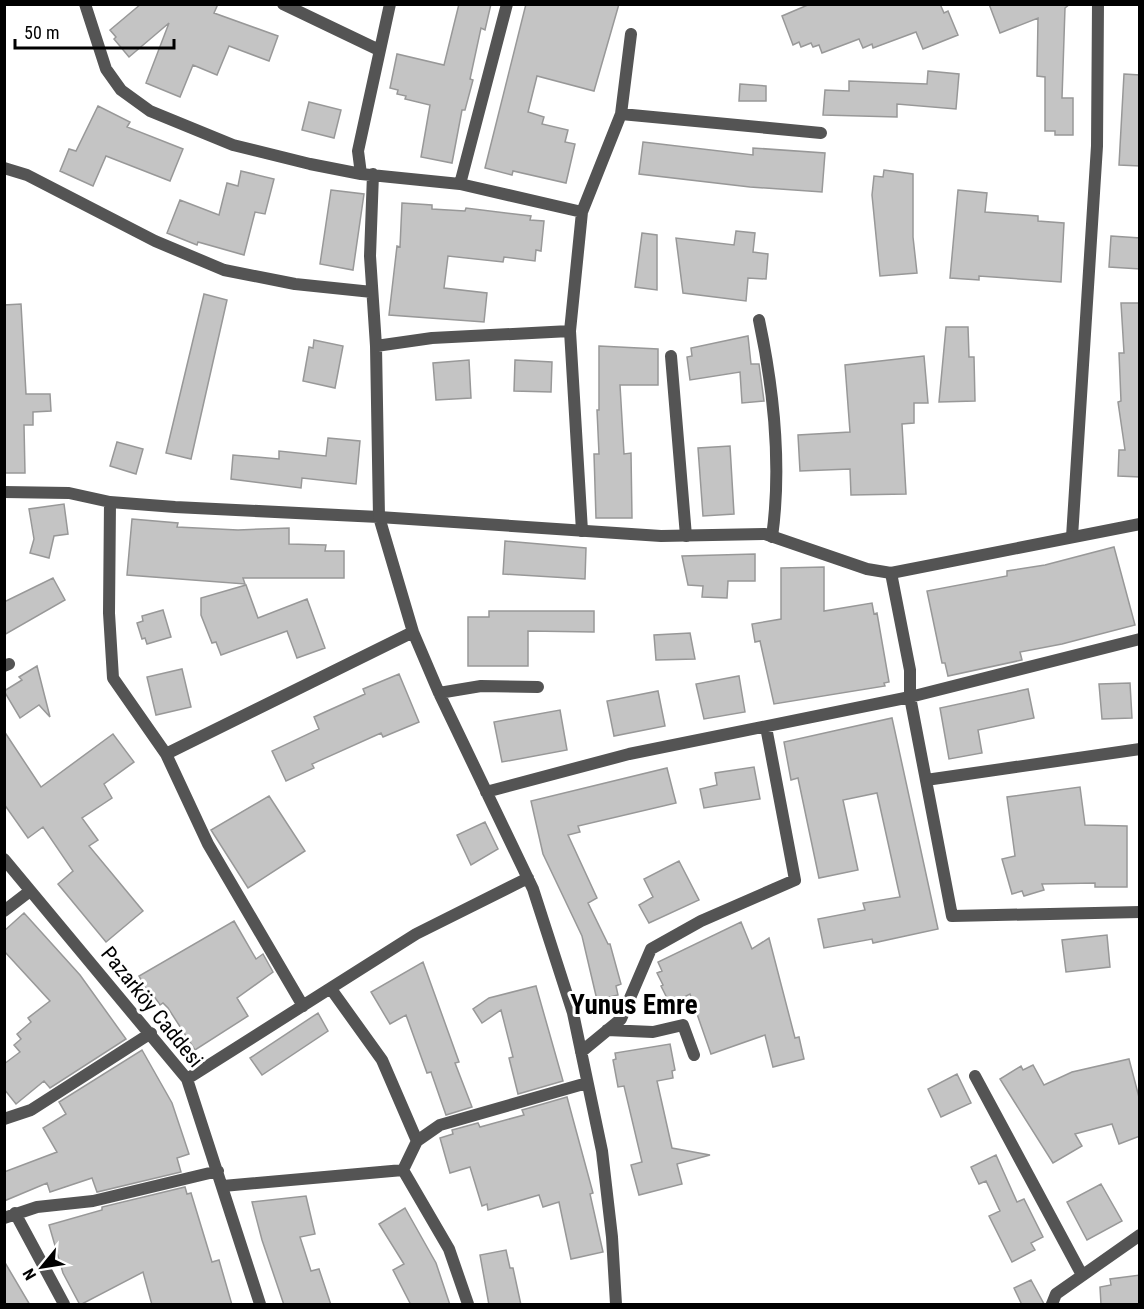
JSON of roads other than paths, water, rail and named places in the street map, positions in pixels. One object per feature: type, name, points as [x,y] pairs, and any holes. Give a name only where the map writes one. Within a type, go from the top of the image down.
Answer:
[{"type":"street","points":[[85,4],[106,69],[121,90],[150,111],[233,145],[310,164],[367,174],[460,184],[582,212]]},
{"type":"street","points":[[283,4],[379,50]]},
{"type":"street","points":[[390,4],[358,151],[367,174],[369,256],[376,346],[379,517],[413,632],[439,693],[528,878],[573,1013],[602,1151],[612,1237],[616,1305]]},
{"type":"street","points":[[460,184],[507,4]]},
{"type":"street","points":[[1072,537],[1097,146],[1098,4]]},
{"type":"street","points":[[582,531],[570,331],[582,212],[621,114],[631,34]]},
{"type":"street","points":[[621,114],[821,133]]},
{"type":"street","points":[[4,168],[27,175],[155,241],[224,270],[295,284],[372,292]]},
{"type":"street","points":[[759,320],[768,363],[775,439],[778,496],[772,537]]},
{"type":"street","points":[[376,346],[432,338],[570,331]]},
{"type":"street","points":[[671,356],[686,536]]},
{"type":"street","points":[[4,492],[69,493],[110,502],[476,522],[582,531],[686,536],[765,534],[867,569],[891,573],[1140,524]]},
{"type":"street","points":[[110,502],[109,613],[113,678],[166,754],[208,844],[303,1006]]},
{"type":"street","points":[[891,573],[910,670],[910,697],[952,916],[1140,912]]},
{"type":"street","points":[[166,754],[413,632]]},
{"type":"street","points":[[486,792],[629,754],[910,697],[1140,639]]},
{"type":"street","points":[[439,693],[481,686],[538,687]]},
{"type":"street","points":[[581,1052],[621,1019],[651,949],[701,921],[795,880],[766,727]]},
{"type":"street","points":[[926,780],[1140,749]]},
{"type":"street","name":"Pazarköy Caddesi","points":[[4,860],[188,1079],[260,1305]]},
{"type":"street","points":[[188,1079],[416,934],[528,878]]},
{"type":"street","points":[[4,911],[30,891]]},
{"type":"street","points":[[331,989],[382,1060],[417,1141]]},
{"type":"street","points":[[607,1030],[653,1032],[683,1025],[694,1055]]},
{"type":"street","points":[[4,1119],[31,1110],[151,1033]]},
{"type":"street","points":[[975,1076],[1082,1275]]},
{"type":"street","points":[[403,1170],[417,1141],[440,1125],[587,1083]]},
{"type":"street","points":[[223,1186],[403,1170]]},
{"type":"street","points":[[403,1170],[449,1249],[468,1305]]},
{"type":"street","points":[[64,1305],[10,1216],[37,1207],[93,1201],[218,1171]]},
{"type":"street","points":[[1052,1305],[1056,1294],[1140,1235]]},
{"type":"district","name":"Yunus Emre","points":[[634,1005]]}]
